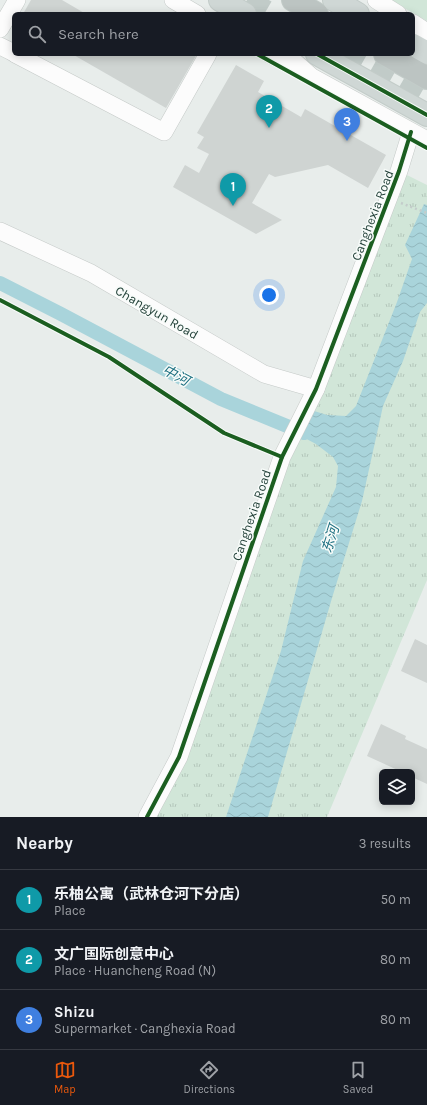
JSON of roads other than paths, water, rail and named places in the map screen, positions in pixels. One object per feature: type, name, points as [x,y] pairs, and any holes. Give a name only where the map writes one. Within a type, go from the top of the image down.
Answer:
[{"type":"highway","points":[[293,0],[314,12]]},
{"type":"highway","points":[[305,0],[323,12]]},
{"type":"highway","points":[[388,56],[427,78]]},
{"type":"main road","points":[[334,0],[355,12]]},
{"type":"main road","points":[[415,46],[427,53]]},
{"type":"main road","points":[[321,56],[427,116]]},
{"type":"street","points":[[0,29],[17,0]]},
{"type":"street","points":[[173,0],[194,12]]},
{"type":"street","points":[[376,0],[395,12]]},
{"type":"street","points":[[415,24],[427,32]]},
{"type":"street","points":[[0,46],[12,52]]},
{"type":"street","points":[[19,56],[164,132],[207,56]]},
{"type":"street","points":[[273,56],[427,140]]},
{"type":"street","points":[[288,56],[312,77]]},
{"type":"street","name":"Canghexia Road","points":[[147,817],[179,757],[282,456],[316,389],[399,171],[411,132]]},
{"type":"street","name":"Changyun Road","points":[[0,231],[90,273],[264,374],[316,389]]},
{"type":"water","name":"东河","points":[[424,204],[427,205],[427,303],[420,312],[403,361],[383,406],[362,501],[268,817],[226,817],[281,651],[303,561],[336,487],[338,466],[333,457],[316,444],[299,435],[311,410],[327,415],[346,416],[356,406],[397,302],[412,259],[405,245]]},
{"type":"waterway","name":"中河","points":[[0,283],[221,399],[304,433]]},
{"type":"tunnel","points":[[247,0],[268,12]]},
{"type":"tunnel","points":[[346,56],[427,102]]},
{"type":"place","name":"文广国际创意中心","points":[[269,128]]},
{"type":"place","name":"Shizu","points":[[347,141]]},
{"type":"place","name":"乐柚公寓（武林仓河下分店）","points":[[233,206]]}]
